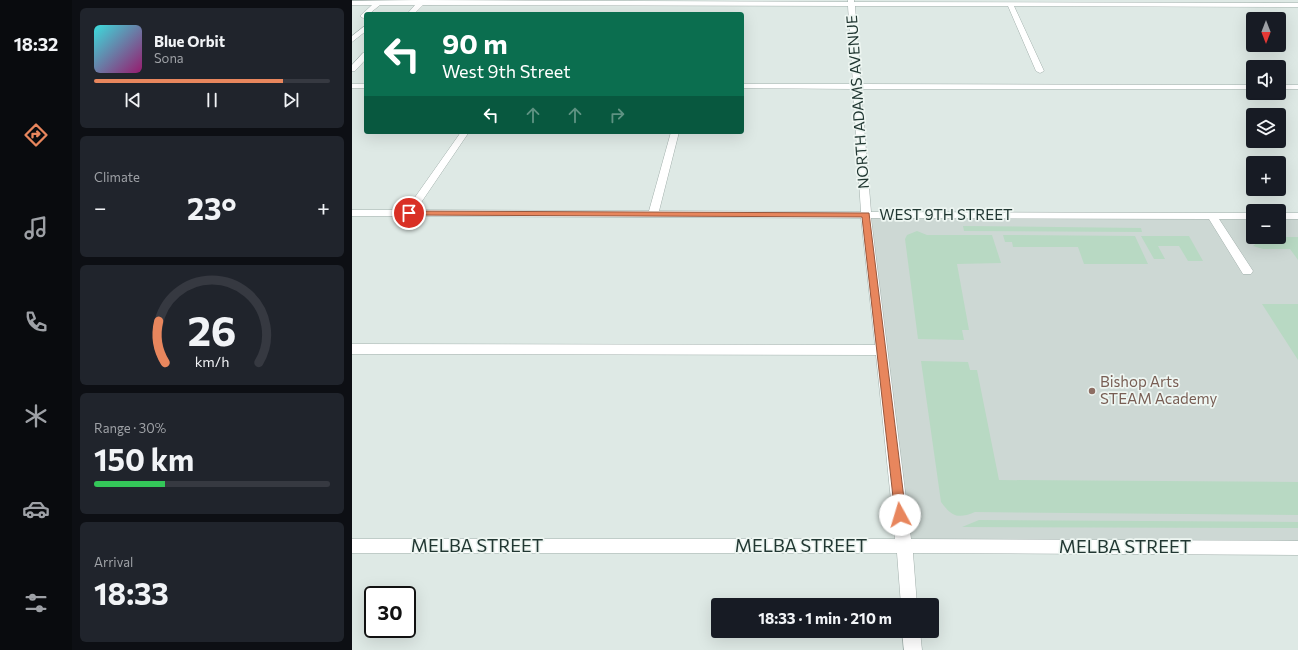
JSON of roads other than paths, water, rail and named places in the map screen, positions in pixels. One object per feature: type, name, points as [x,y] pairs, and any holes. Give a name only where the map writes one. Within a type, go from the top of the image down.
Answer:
[{"type":"street","points":[[412,12],[423,2]]},
{"type":"street","points":[[352,3],[728,4],[851,2],[1010,4],[1288,2],[1298,5]]},
{"type":"street","name":"NORTH ADAMS AVENUE","points":[[851,2],[866,215],[904,546],[908,598]]},
{"type":"street","points":[[1288,2],[1298,11]]},
{"type":"street","points":[[367,12],[378,3]]},
{"type":"street","points":[[527,11],[533,3]]},
{"type":"street","points":[[610,11],[614,4]]},
{"type":"street","points":[[725,11],[728,4]]},
{"type":"street","points":[[1010,4],[1040,71]]},
{"type":"street","points":[[352,40],[364,29]]},
{"type":"street","points":[[352,69],[364,58]]},
{"type":"street","points":[[352,86],[364,86]]},
{"type":"street","points":[[744,86],[1246,87]]},
{"type":"street","points":[[1286,87],[1298,87]]},
{"type":"street","points":[[409,213],[465,134]]},
{"type":"street","points":[[653,214],[674,134]]},
{"type":"street","name":"WEST 9TH STREET","points":[[352,213],[1246,216]]},
{"type":"street","points":[[1212,216],[1247,272]]},
{"type":"street","points":[[1286,216],[1298,216]]},
{"type":"street","points":[[352,349],[882,350]]},
{"type":"street","name":"MELBA STREET","points":[[352,546],[1298,548]]},
{"type":"street","points":[[912,638],[913,650]]},
{"type":"place","name":"Bishop Arts STEAM Academy","points":[[1092,391]]}]
